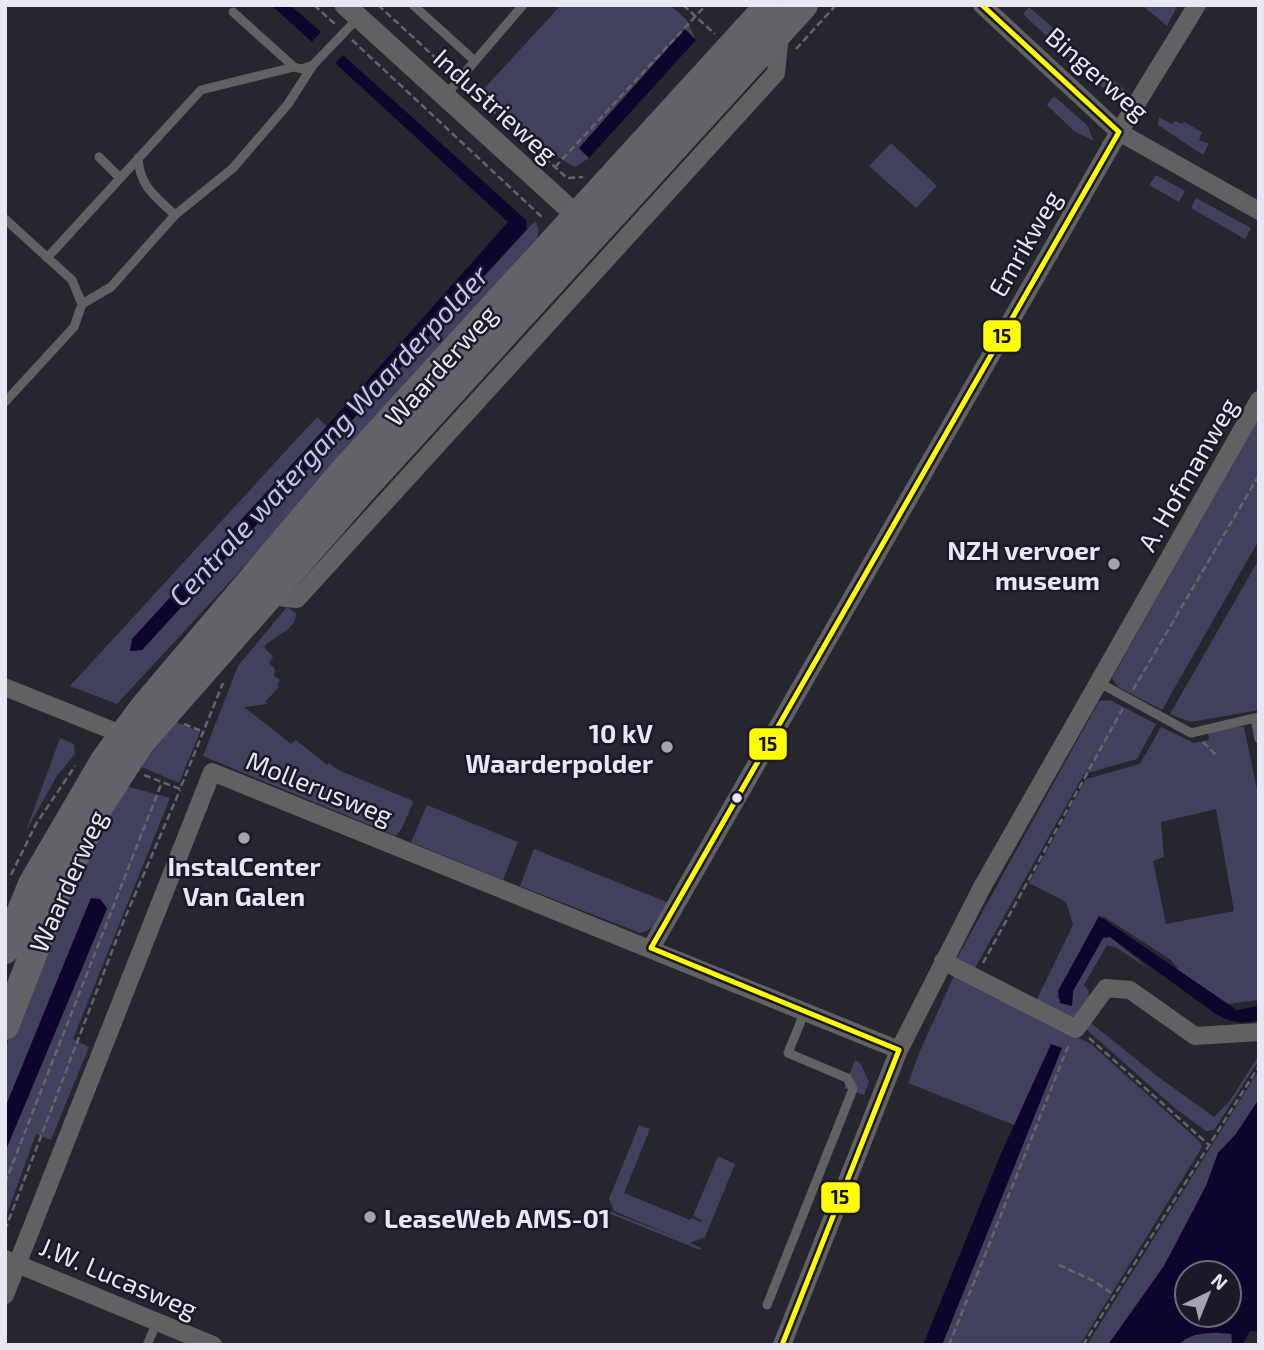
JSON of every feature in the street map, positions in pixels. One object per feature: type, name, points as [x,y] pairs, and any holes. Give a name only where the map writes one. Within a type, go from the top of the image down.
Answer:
[{"type":"main road","name":"Waarderweg","points":[[5,1026],[56,896],[151,697],[342,473],[558,237],[586,225],[600,190],[769,5]]},
{"type":"main road","name":"Waarderweg","points":[[5,950],[32,884],[98,771],[271,593],[586,225],[804,5]]},
{"type":"street","name":"Bingerweg","points":[[982,5],[1119,132],[1259,211]]},
{"type":"street","name":"Emrikweg","points":[[651,948],[1119,132],[1197,5]]},
{"type":"street","name":"Industrieweg","points":[[349,18],[445,96],[586,225]]},
{"type":"street","name":"Waarderweg","points":[[271,593],[297,599],[748,104],[776,73],[780,31]]},
{"type":"street","name":"A. Hofmanweg","points":[[782,1345],[899,1050],[943,961],[981,889],[1259,400]]},
{"type":"street","points":[[6,688],[132,738]]},
{"type":"street","name":"Mollerusweg","points":[[12,1261],[212,772],[899,1050]]},
{"type":"street","points":[[943,961],[1076,1029],[1106,988],[1130,990],[1195,1036],[1259,1032]]},
{"type":"street","points":[[5,1295],[12,1261]]},
{"type":"street","name":"J.W. Lucasweg","points":[[12,1261],[214,1345]]},
{"type":"lane","points":[[413,5],[475,61]]},
{"type":"lane","points":[[445,96],[523,5]]},
{"type":"lane","points":[[233,12],[294,67]]},
{"type":"lane","points":[[5,402],[74,327],[82,304],[111,287],[176,215],[233,168],[288,104],[313,65],[349,18]]},
{"type":"lane","points":[[47,258],[201,90],[294,67],[302,69],[313,65]]},
{"type":"lane","points":[[99,156],[120,178]]},
{"type":"lane","points":[[138,158],[144,185],[176,215]]},
{"type":"lane","points":[[5,219],[72,280],[82,304]]},
{"type":"lane","points":[[1098,682],[1191,733],[1257,718],[1259,739]]},
{"type":"lane","points":[[767,1305],[853,1090],[847,1079],[788,1053],[805,1011]]},
{"type":"lane","points":[[147,1345],[157,1322]]},
{"type":"path","points":[[314,5],[349,18],[537,211],[558,237]]},
{"type":"path","points":[[379,5],[566,178],[586,177],[600,190]]},
{"type":"path","points":[[684,5],[716,35]]},
{"type":"path","points":[[555,167],[706,5]]},
{"type":"path","points":[[975,978],[1128,699],[1259,475]]},
{"type":"path","points":[[1191,733],[1210,747],[1218,757]]},
{"type":"path","points":[[5,1183],[162,782]]},
{"type":"path","points":[[5,1230],[119,933],[180,789]]},
{"type":"path","points":[[949,1345],[1076,1029],[1092,1040],[1209,1145]]},
{"type":"path","points":[[1083,1345],[1259,1066]]},
{"type":"path","points":[[1228,1101],[1234,1105]]},
{"type":"path","points":[[1059,1265],[1094,1281],[1114,1295]]},
{"type":"shaded area","points":[[561,5],[670,5],[687,20],[696,40],[685,30],[579,148],[589,158],[575,167],[538,142],[481,92]]},
{"type":"shaded area","points":[[1142,5],[1178,5],[1167,26]]},
{"type":"shaded area","points":[[1029,7],[1059,33],[1052,41],[1023,14]]},
{"type":"shaded area","points":[[1067,44],[1099,74],[1104,72],[1128,92],[1120,97],[1111,95],[1061,50]]},
{"type":"shaded area","points":[[1054,96],[1087,125],[1094,141],[1074,131],[1047,105]]},
{"type":"shaded area","points":[[1159,117],[1172,124],[1175,121],[1182,124],[1184,122],[1202,132],[1199,140],[1209,144],[1203,155],[1158,125]]},
{"type":"shaded area","points":[[891,143],[937,186],[916,208],[869,166]]},
{"type":"shaded area","points":[[1156,175],[1185,191],[1179,202],[1149,185]]},
{"type":"shaded area","points":[[1196,198],[1251,228],[1245,239],[1191,208]]},
{"type":"shaded area","points":[[535,221],[539,230],[537,238],[274,534],[117,704],[70,686],[317,417],[327,426],[130,651],[142,650]]},
{"type":"shaded area","points":[[1259,417],[1259,540],[1162,710],[1118,687],[1112,678]]},
{"type":"shaded area","points":[[1259,559],[1259,710],[1191,722],[1170,714]]},
{"type":"shaded area","points":[[287,607],[296,613],[295,619],[289,629],[264,647],[273,657],[269,663],[275,669],[274,676],[280,680],[277,684],[279,687],[265,702],[267,704],[244,707],[291,744],[296,740],[327,765],[329,763],[338,770],[411,800],[413,803],[396,836],[203,756],[238,666]]},
{"type":"shaded area","points":[[1110,700],[1156,724],[1137,759],[1084,774],[975,968],[957,958],[1099,701]]},
{"type":"shaded area","points":[[169,719],[200,732],[179,783],[137,765]]},
{"type":"shaded area","points":[[1161,727],[1194,743],[1209,740],[1208,732],[1244,727],[1259,799],[1259,1000],[1228,1004],[1177,974],[1177,967],[1171,960],[1103,916],[1099,924],[1095,924],[1057,997],[1072,1005],[1073,991],[1103,938],[1110,937],[1152,971],[1117,948],[1107,945],[1084,985],[1088,990],[1090,1002],[1073,1018],[1036,1001],[1073,925],[1066,902],[1029,883],[1086,779],[1140,764]],"holes":[[[1216,809],[1234,911],[1166,924],[1153,861],[1164,857],[1161,822]]]},
{"type":"shaded area","points":[[60,738],[74,744],[75,754],[57,776],[26,831]]},
{"type":"shaded area","points":[[126,786],[170,798],[73,1039],[89,1047],[51,1140],[36,1134],[5,1219],[5,1152],[107,909],[91,898],[5,1108],[5,1049],[90,849]]},
{"type":"shaded area","points":[[427,805],[518,842],[503,880],[411,842]]},
{"type":"shaded area","points":[[534,849],[669,903],[655,926],[640,933],[520,886]]},
{"type":"shaded area","points":[[954,976],[1091,1044],[1200,1142],[1202,1147],[1080,1345],[942,1345],[1028,1132],[908,1083]]},
{"type":"shaded area","points":[[1091,1023],[1214,1117],[1229,1102],[1259,1055],[1259,1060],[1214,1130],[1206,1131],[1176,1109],[1086,1029]]},
{"type":"shaded area","points":[[855,1060],[860,1063],[869,1082],[864,1095],[844,1088]]},
{"type":"shaded area","points":[[1259,1070],[1259,1099],[1236,1134],[1218,1153],[1206,1186],[1164,1266],[1108,1345],[1087,1345]]},
{"type":"shaded area","points":[[639,1125],[650,1129],[624,1193],[690,1220],[692,1218],[701,1222],[693,1216],[718,1156],[735,1164],[705,1237],[690,1243],[701,1248],[700,1250],[603,1211],[604,1209],[678,1238],[614,1211],[609,1199]]},
{"type":"shaded area","points":[[1230,1331],[1232,1345],[1173,1345],[1179,1337]]},
{"type":"water","points":[[271,5],[290,5],[321,32],[312,42]]},
{"type":"water","points":[[685,29],[696,40],[589,158],[579,148]]},
{"type":"water","name":"Centrale watergang Waarderpolder","points":[[343,55],[526,220],[527,229],[142,650],[130,651],[132,639],[327,426],[508,222],[335,63]]},
{"type":"water","points":[[91,898],[100,899],[107,908],[5,1152],[5,1108]]},
{"type":"water","points":[[1099,916],[1237,1010],[1259,1006],[1259,1020],[1237,1022],[1217,1015],[1110,937],[1103,938],[1073,991],[1072,1006],[1060,1003],[1058,991]]},
{"type":"water","points":[[1051,1044],[1062,1048],[942,1345],[923,1345],[1000,1156]]},
{"type":"water","points":[[1259,1099],[1259,1332],[1250,1331],[1242,1345],[1232,1345],[1232,1334],[1210,1333],[1197,1334],[1178,1345],[1108,1345],[1164,1266],[1206,1186],[1218,1153],[1236,1134]]},
{"type":"transit line","name":"15","points":[[982,5],[1119,132]]},
{"type":"transit line","name":"15","points":[[651,948],[1119,132]]},
{"type":"transit line","name":"15","points":[[651,948],[899,1050]]},
{"type":"transit line","name":"15","points":[[782,1345],[899,1050]]},
{"type":"place","name":"NZH vervoer museum","points":[[1114,564]]},
{"type":"place","name":"10 kV Waarderpolder","points":[[667,747]]},
{"type":"place","name":"InstalCenter Van Galen","points":[[244,838]]},
{"type":"place","name":"LeaseWeb AMS-01","points":[[370,1217]]}]
